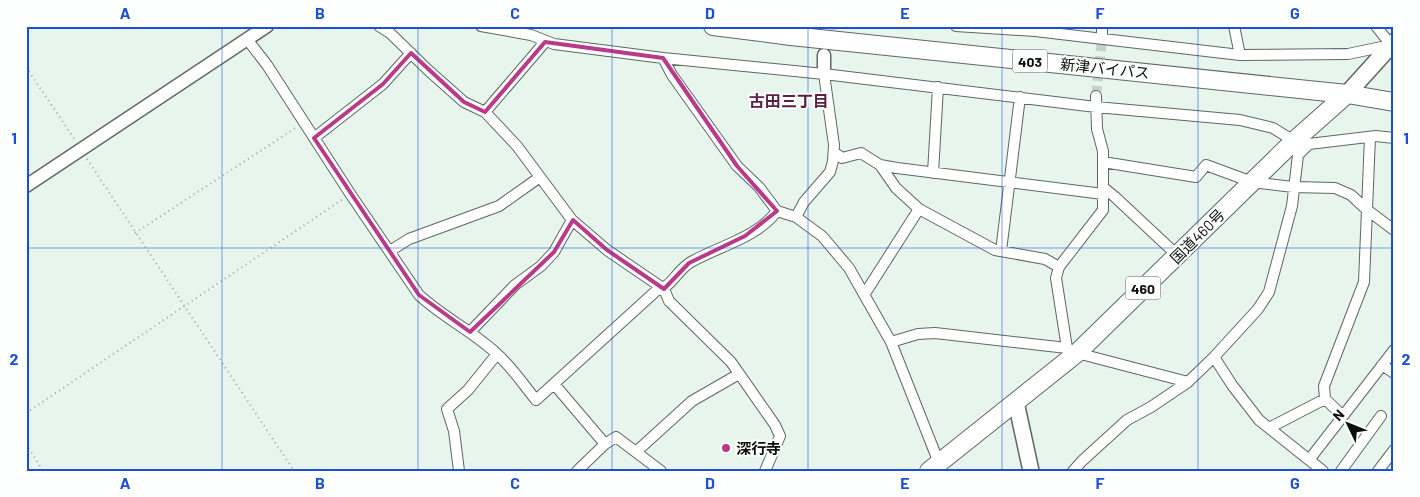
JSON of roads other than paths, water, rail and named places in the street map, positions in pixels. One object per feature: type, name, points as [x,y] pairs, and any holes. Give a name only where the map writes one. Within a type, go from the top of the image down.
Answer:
[{"type":"highway","name":"新津バイパス","points":[[713,26],[800,37],[1347,94]]},
{"type":"highway","name":"403","points":[[1347,94],[1394,102]]},
{"type":"highway","name":"国道460号","points":[[934,467],[1016,402],[1178,256],[1294,141],[1347,94]]},
{"type":"main road","points":[[1347,94],[1392,44]]},
{"type":"main road","points":[[1016,402],[1031,471]]},
{"type":"street","points":[[26,186],[267,26]]},
{"type":"street","points":[[379,26],[390,33],[464,102],[485,112],[517,146],[572,220],[607,250],[664,289],[669,301],[731,362],[775,425],[780,436],[765,471]]},
{"type":"street","points":[[481,26],[531,35],[554,44],[663,58],[824,74],[1096,107],[1240,120],[1273,128],[1294,141]]},
{"type":"street","points":[[956,26],[1035,32],[1240,55],[1348,54],[1392,44],[1376,26]]},
{"type":"street","points":[[1102,26],[1102,39]]},
{"type":"street","points":[[1234,26],[1240,55]]},
{"type":"street","points":[[247,39],[268,65],[304,123],[419,295],[432,308],[470,332],[498,354],[536,400],[656,291],[664,289],[689,263],[745,236],[770,221],[777,211]]},
{"type":"street","points":[[485,112],[545,42]]},
{"type":"street","points":[[314,138],[383,84],[411,54]]},
{"type":"street","points":[[796,217],[804,202],[830,172],[834,152],[824,74],[824,55]]},
{"type":"street","points":[[663,58],[672,75],[737,166],[759,187],[777,211],[796,217],[822,236],[849,268],[891,342],[934,467]]},
{"type":"street","points":[[933,173],[938,87]]},
{"type":"street","points":[[1072,350],[1056,278],[1059,267],[1103,210],[1103,151],[1097,129],[1096,96]]},
{"type":"street","points":[[1002,251],[1020,97]]},
{"type":"street","points":[[1343,416],[1324,399],[1324,386],[1364,282],[1370,137]]},
{"type":"street","points":[[1073,471],[1127,420],[1151,407],[1188,382],[1258,309],[1269,292],[1292,206],[1298,154],[1309,144],[1370,137],[1394,138]]},
{"type":"street","points":[[834,152],[842,158],[861,153],[880,165],[896,188],[919,209],[995,250],[1045,259],[1059,267]]},
{"type":"street","points":[[1103,162],[1196,177],[1206,165],[1252,182],[1293,187],[1336,188],[1351,195],[1366,210],[1394,230]]},
{"type":"street","points":[[880,165],[1009,182],[1103,191],[1116,197],[1178,256]]},
{"type":"street","points":[[390,251],[409,239],[499,206],[540,176]]},
{"type":"street","points":[[864,295],[919,209]]},
{"type":"street","points":[[470,332],[516,285],[554,252],[572,220]]},
{"type":"street","points":[[891,342],[918,334],[936,333],[1072,350],[1188,382]]},
{"type":"street","points":[[1309,460],[1394,350]]},
{"type":"street","points":[[459,471],[454,432],[447,409],[468,390],[498,354]]},
{"type":"street","points":[[1214,357],[1258,420],[1323,471]]},
{"type":"street","points":[[1382,365],[1394,374]]},
{"type":"street","points":[[636,451],[692,401],[739,374]]},
{"type":"street","points":[[554,384],[605,444]]},
{"type":"street","points":[[1269,428],[1324,399]]},
{"type":"street","points":[[1341,471],[1381,416]]},
{"type":"street","points":[[577,471],[605,444],[616,437],[661,471]]},
{"type":"street","points":[[1378,471],[1394,450]]},
{"type":"tunnel","points":[[826,47],[830,26]]},
{"type":"tunnel","points":[[1096,96],[1102,39]]},
{"type":"place","name":"深行寺","points":[[726,448]]},
{"type":"district","name":"古田三丁目","points":[[789,100]]}]
